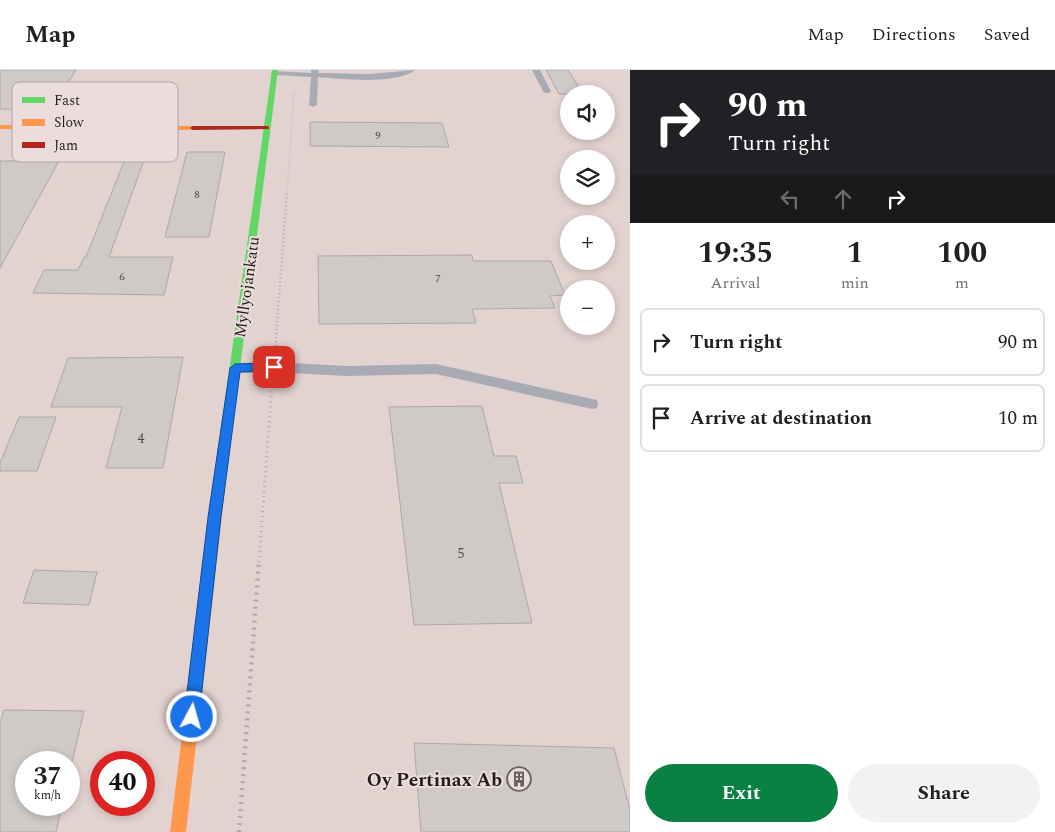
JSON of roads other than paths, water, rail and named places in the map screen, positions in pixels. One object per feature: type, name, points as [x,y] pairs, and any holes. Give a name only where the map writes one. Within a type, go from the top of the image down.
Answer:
[{"type":"street","name":"Myllyojankatu","points":[[178,832],[215,517],[275,72]]},
{"type":"street","points":[[178,128],[268,128]]},
{"type":"lane","points":[[275,72],[399,76],[411,70]]},
{"type":"lane","points":[[536,70],[547,91]]},
{"type":"lane","points":[[313,105],[314,73]]},
{"type":"lane","points":[[235,368],[274,367],[347,371],[436,369],[592,404]]},
{"type":"place","name":"Oy Pertinax Ab","points":[[519,779]]}]
